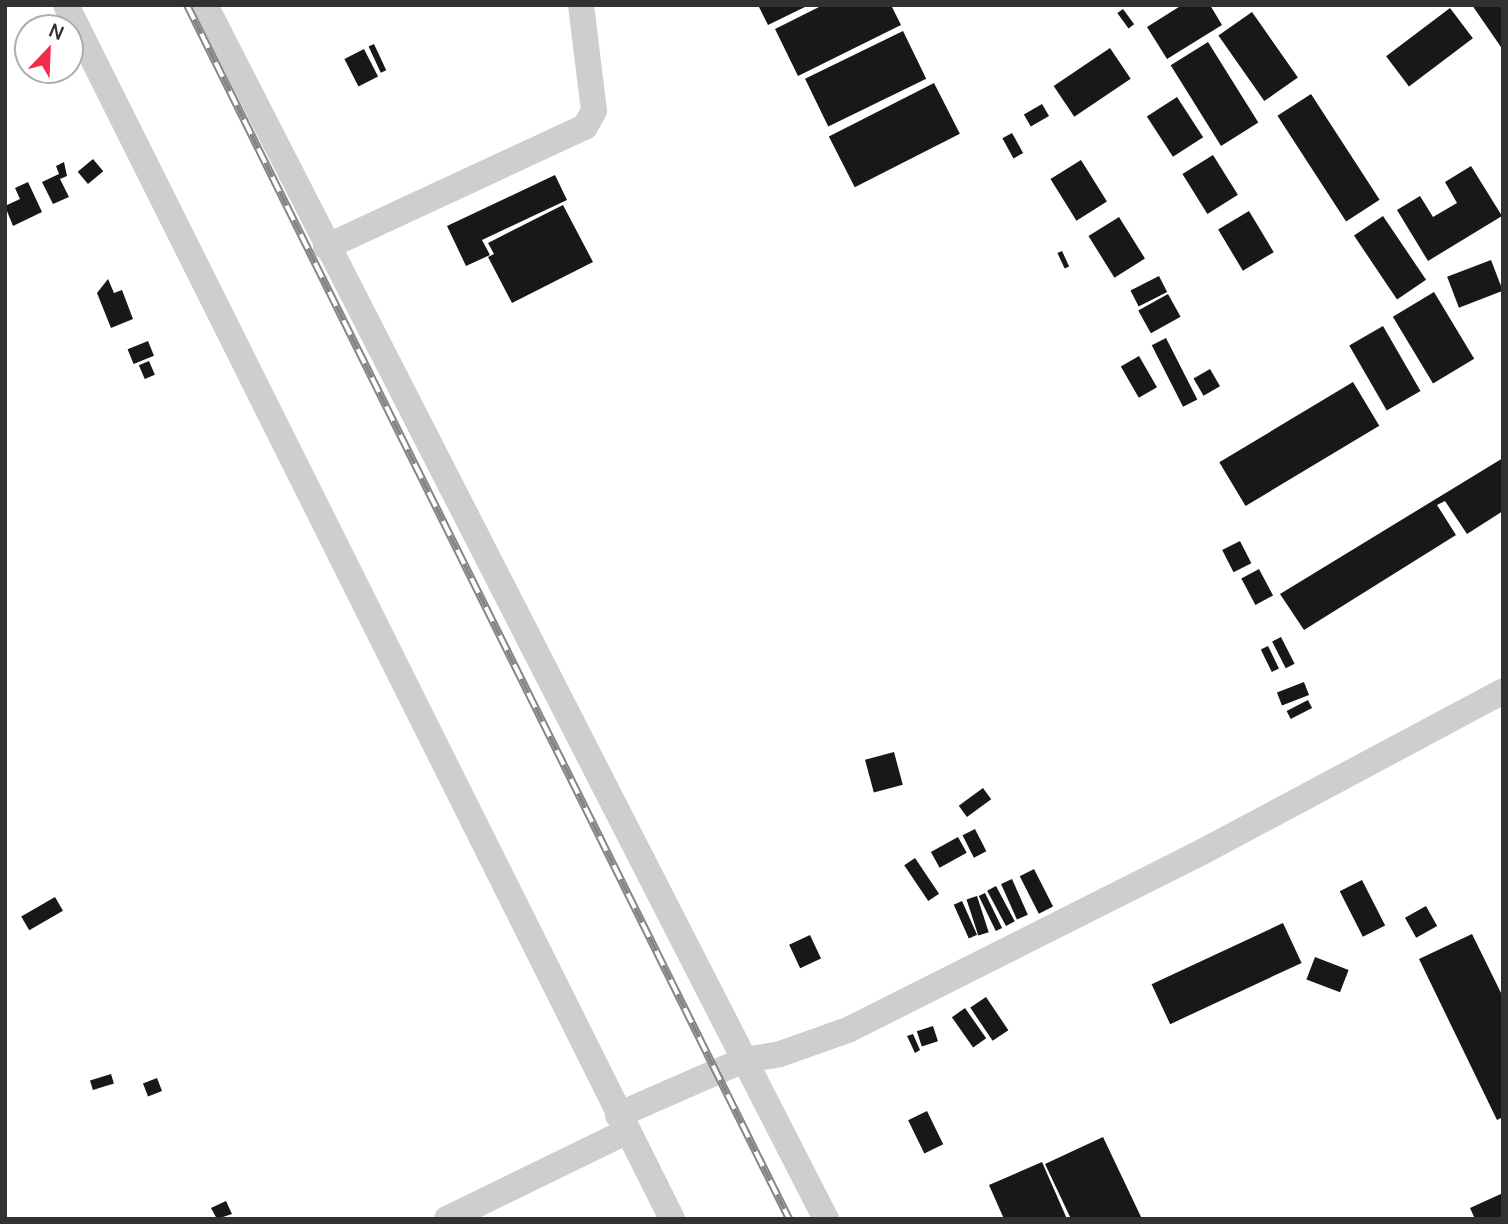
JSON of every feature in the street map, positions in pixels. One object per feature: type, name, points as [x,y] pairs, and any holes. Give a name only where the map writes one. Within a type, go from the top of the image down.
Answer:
[{"type":"street","points":[[66,5],[184,251],[531,925],[622,1123],[672,1219]]},
{"type":"street","points":[[205,5],[326,247],[826,1219]]},
{"type":"street","points":[[326,247],[584,127],[594,111],[581,5]]},
{"type":"street","points":[[447,1219],[744,1059],[780,1054],[848,1030],[1202,852],[1503,691]]},
{"type":"building","points":[[758,5],[809,5],[768,25]]},
{"type":"building","points":[[823,5],[891,5],[901,25],[798,76],[775,29]]},
{"type":"building","points":[[1182,5],[1210,5],[1222,25],[1167,59],[1147,27]]},
{"type":"building","points":[[1472,5],[1503,5],[1503,50]]},
{"type":"building","points":[[1450,8],[1473,38],[1409,86],[1386,56]]},
{"type":"building","points":[[1123,9],[1134,24],[1129,28],[1117,13]]},
{"type":"building","points":[[1252,12],[1298,78],[1264,101],[1218,36]]},
{"type":"building","points":[[903,31],[926,79],[828,126],[805,79]]},
{"type":"building","points":[[1208,42],[1258,123],[1221,146],[1171,65]]},
{"type":"building","points":[[374,44],[386,70],[381,73],[369,47]]},
{"type":"building","points":[[1110,48],[1131,79],[1074,117],[1054,86]]},
{"type":"building","points":[[364,49],[378,77],[358,87],[344,59]]},
{"type":"building","points":[[934,83],[960,134],[855,187],[829,137]]},
{"type":"building","points":[[1311,94],[1380,200],[1346,221],[1277,116]]},
{"type":"building","points":[[1177,97],[1203,137],[1173,157],[1147,117]]},
{"type":"building","points":[[1042,104],[1049,116],[1031,127],[1024,114]]},
{"type":"building","points":[[1012,133],[1023,153],[1014,158],[1002,138]]},
{"type":"building","points":[[1213,155],[1238,195],[1207,214],[1182,174]]},
{"type":"building","points":[[93,159],[103,171],[88,184],[78,172]]},
{"type":"building","points":[[1081,160],[1107,202],[1076,221],[1050,179]]},
{"type":"building","points":[[64,162],[67,176],[60,179],[69,197],[53,204],[42,182],[59,174],[56,166]]},
{"type":"building","points":[[1471,166],[1502,216],[1428,261],[1397,210],[1420,196],[1433,217],[1457,203],[1445,182]]},
{"type":"building","points":[[555,175],[567,200],[482,240],[490,255],[466,266],[447,226]]},
{"type":"building","points":[[28,182],[42,212],[13,226],[5,206],[20,199],[15,188]]},
{"type":"building","points":[[563,205],[593,262],[512,303],[488,257],[494,254],[488,243]]},
{"type":"building","points":[[1249,211],[1274,252],[1243,271],[1218,230]]},
{"type":"building","points":[[1383,216],[1426,280],[1397,299],[1354,236]]},
{"type":"building","points":[[1119,217],[1145,259],[1114,278],[1088,236]]},
{"type":"building","points":[[1062,251],[1069,266],[1065,269],[1057,253]]},
{"type":"building","points":[[1491,260],[1503,291],[1459,308],[1447,277]]},
{"type":"building","points":[[1159,276],[1167,292],[1139,307],[1130,291]]},
{"type":"building","points":[[108,279],[114,293],[122,290],[133,319],[111,328],[97,293]]},
{"type":"building","points":[[1434,292],[1474,359],[1433,384],[1393,317]]},
{"type":"building","points":[[1168,294],[1181,317],[1151,333],[1138,310]]},
{"type":"building","points":[[1383,326],[1420,391],[1387,410],[1349,346]]},
{"type":"building","points":[[1166,338],[1197,399],[1183,407],[1152,345]]},
{"type":"building","points":[[148,341],[154,356],[134,364],[128,349]]},
{"type":"building","points":[[1139,356],[1157,387],[1139,398],[1121,366]]},
{"type":"building","points":[[149,361],[155,375],[145,379],[139,365]]},
{"type":"building","points":[[1210,369],[1220,386],[1204,396],[1194,378]]},
{"type":"building","points":[[1353,382],[1379,426],[1246,506],[1219,462]]},
{"type":"building","points":[[1503,458],[1503,511],[1467,534],[1445,501],[1437,505],[1456,535],[1304,630],[1280,594]]},
{"type":"building","points":[[1240,541],[1251,563],[1234,572],[1222,550]]},
{"type":"building","points":[[1259,569],[1273,595],[1255,605],[1241,578]]},
{"type":"building","points":[[1281,637],[1295,664],[1286,668],[1272,642]]},
{"type":"building","points":[[1268,646],[1279,668],[1272,672],[1261,650]]},
{"type":"building","points":[[1304,682],[1309,695],[1282,705],[1277,692]]},
{"type":"building","points":[[1308,700],[1312,708],[1291,719],[1287,711]]},
{"type":"building","points":[[894,752],[903,785],[874,793],[865,760]]},
{"type":"building","points":[[983,788],[991,799],[967,817],[959,806]]},
{"type":"building","points":[[975,829],[986,851],[974,858],[963,835]]},
{"type":"building","points":[[958,837],[967,853],[940,868],[931,852]]},
{"type":"building","points":[[915,858],[939,894],[928,901],[904,865]]},
{"type":"building","points":[[1034,869],[1053,906],[1039,914],[1020,876]]},
{"type":"building","points":[[1012,879],[1028,915],[1017,920],[1001,884]]},
{"type":"building","points":[[1362,880],[1385,925],[1363,937],[1340,891]]},
{"type":"building","points":[[996,886],[1015,921],[1006,926],[987,891]]},
{"type":"building","points":[[985,893],[1002,928],[996,931],[979,896]]},
{"type":"building","points":[[977,896],[989,932],[978,936],[967,899]]},
{"type":"building","points":[[55,897],[63,911],[29,930],[21,916]]},
{"type":"building","points":[[962,901],[977,935],[969,938],[954,905]]},
{"type":"building","points":[[1426,906],[1437,926],[1416,938],[1405,918]]},
{"type":"building","points":[[1283,923],[1302,963],[1170,1024],[1152,984]]},
{"type":"building","points":[[1472,934],[1503,997],[1503,1117],[1497,1120],[1419,959]]},
{"type":"building","points":[[810,935],[821,959],[800,968],[789,945]]},
{"type":"building","points":[[1315,957],[1349,970],[1340,992],[1306,979]]},
{"type":"building","points":[[986,997],[1008,1030],[993,1041],[970,1008]]},
{"type":"building","points":[[965,1008],[986,1038],[973,1047],[952,1017]]},
{"type":"building","points":[[933,1026],[938,1041],[922,1046],[917,1031]]},
{"type":"building","points":[[913,1034],[920,1050],[915,1053],[907,1036]]},
{"type":"building","points":[[111,1074],[114,1084],[93,1090],[90,1080]]},
{"type":"building","points":[[157,1078],[162,1091],[148,1096],[143,1083]]},
{"type":"building","points":[[927,1111],[943,1144],[924,1153],[908,1120]]},
{"type":"building","points":[[1103,1137],[1142,1219],[1071,1219],[1045,1164]]},
{"type":"building","points":[[1042,1162],[1067,1219],[1004,1219],[989,1185]]},
{"type":"building","points":[[1503,1193],[1503,1219],[1475,1219],[1470,1208]]},
{"type":"building","points":[[226,1201],[232,1214],[217,1219],[211,1208]]},
{"type":"railway","points":[[187,5],[789,1219]]}]
